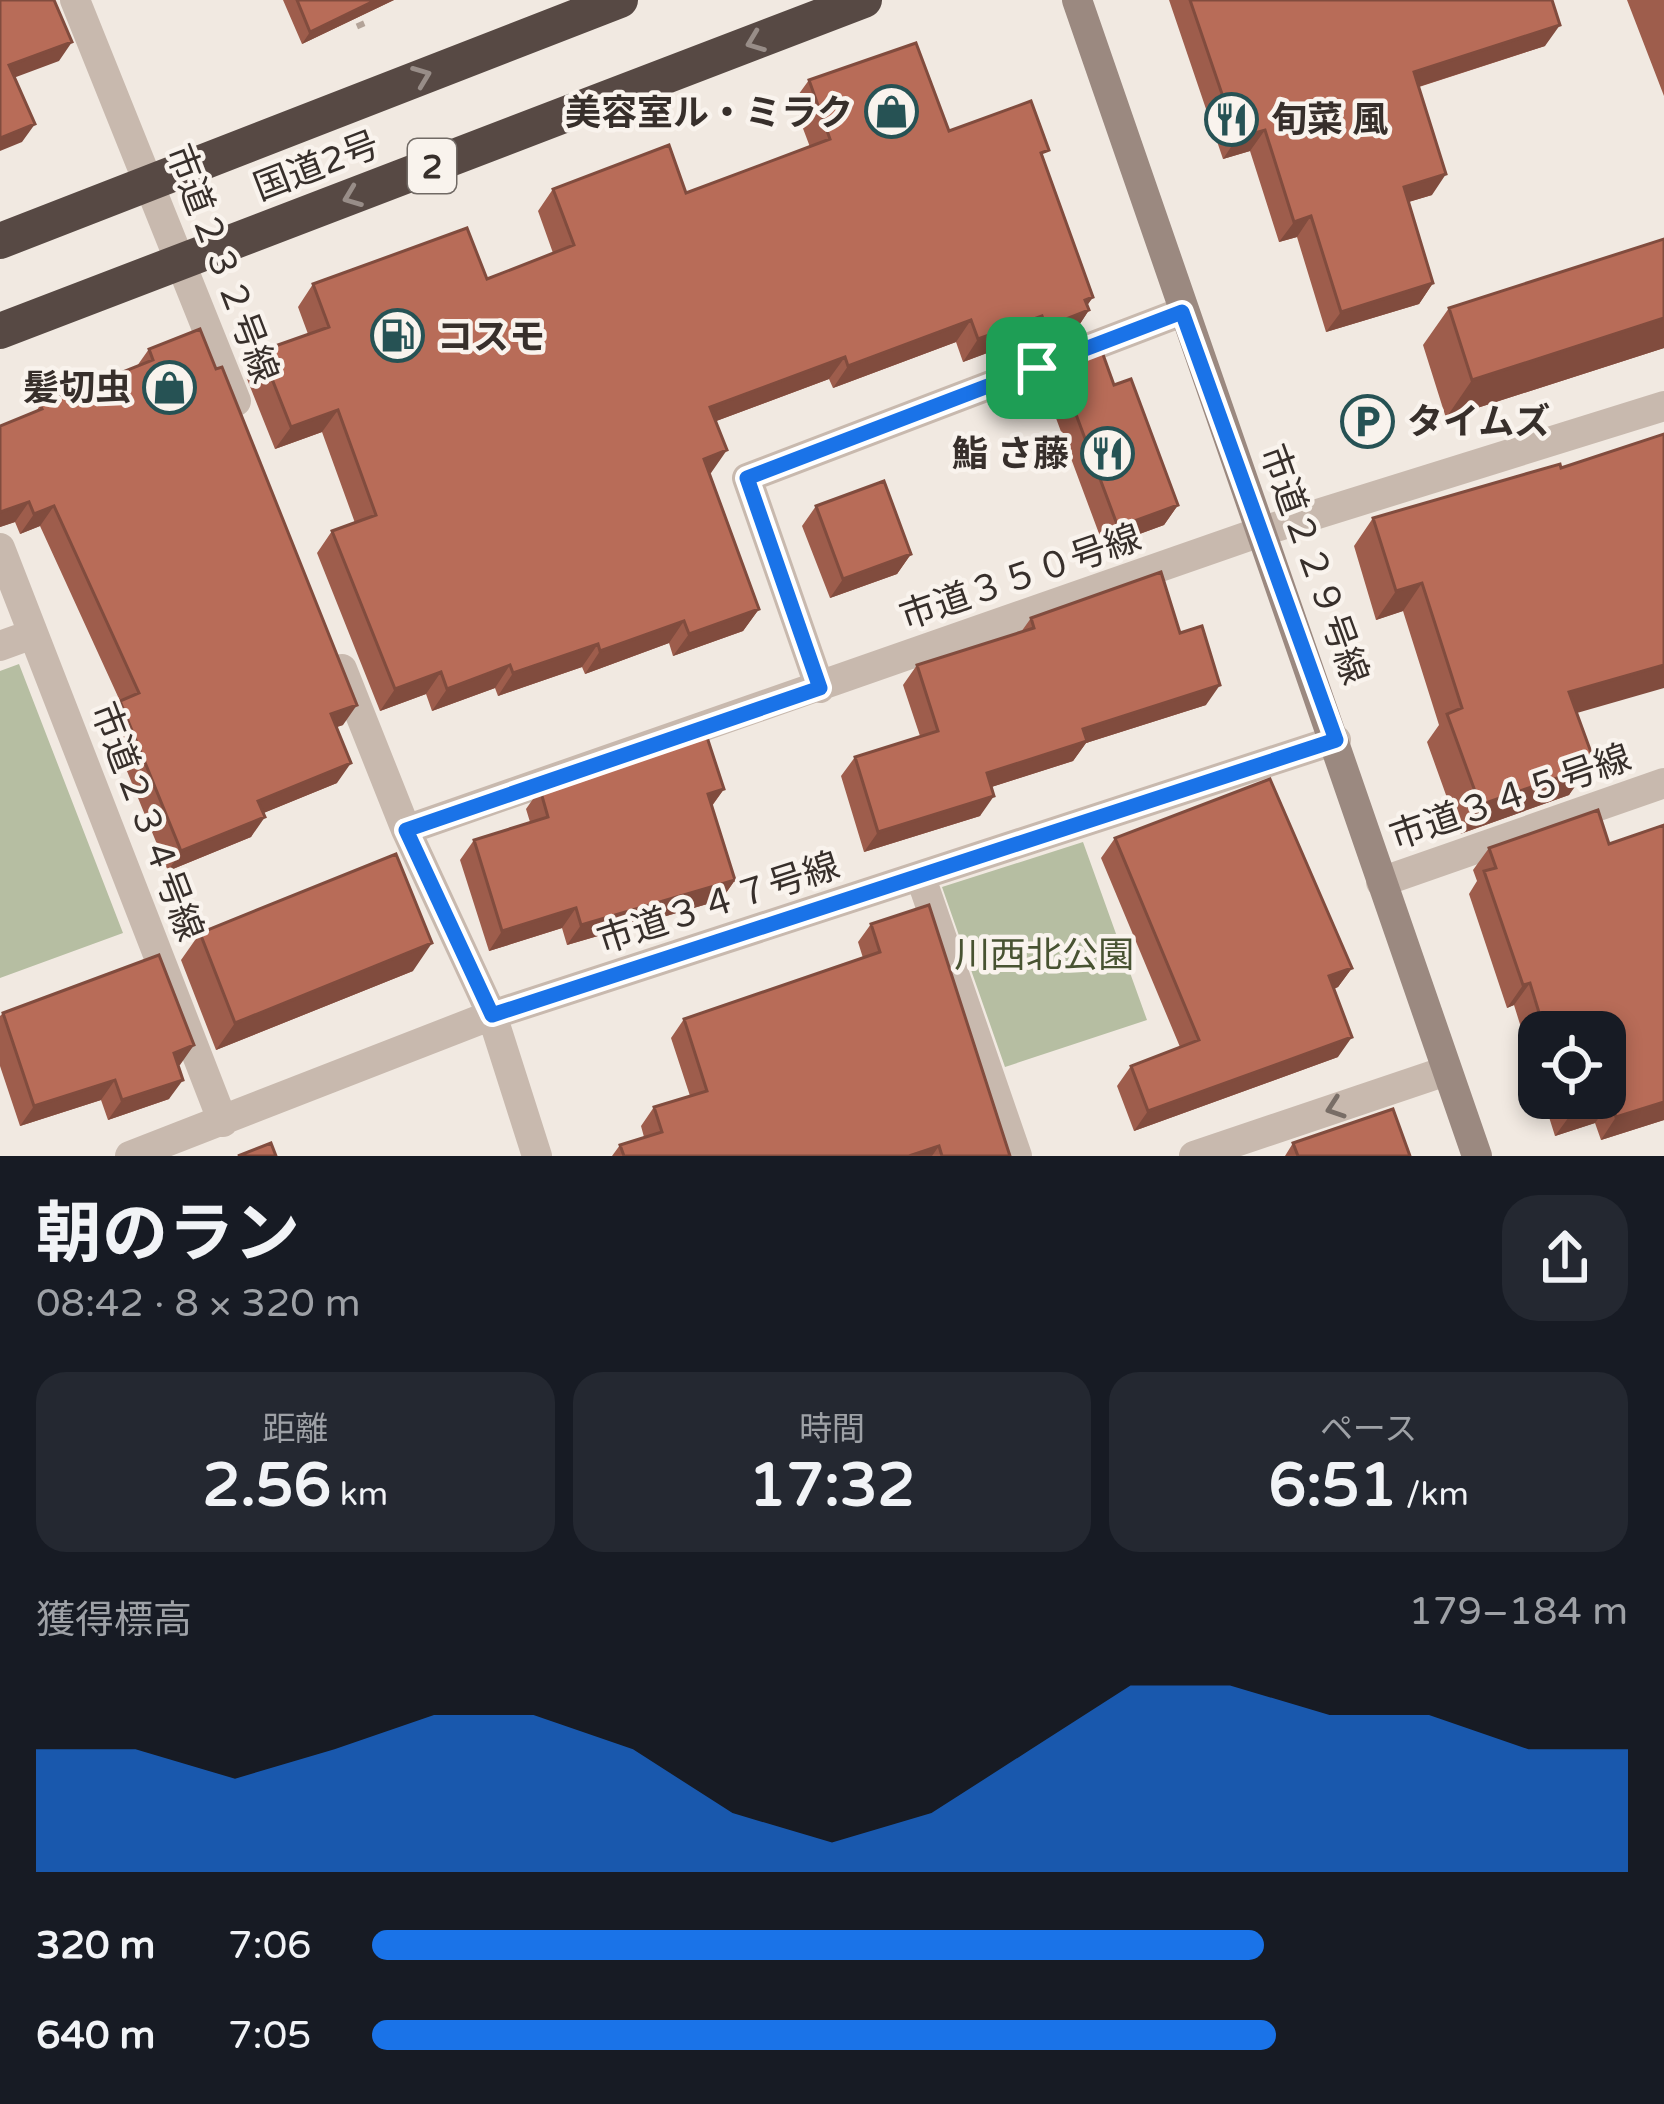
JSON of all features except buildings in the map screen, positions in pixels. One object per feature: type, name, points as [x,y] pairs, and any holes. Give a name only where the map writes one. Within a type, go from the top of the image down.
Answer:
[{"type":"highway","name":"国道2号","points":[[0,241],[620,0]]},
{"type":"highway","name":"国道2号","points":[[0,331],[864,0]]},
{"type":"street","name":"市道２３２号線","points":[[76,0],[250,437]]},
{"type":"street","name":"市道２２９号線","points":[[1076,0],[1477,1156]]},
{"type":"street","points":[[820,688],[747,478],[1182,312]]},
{"type":"street","name":"市道３５０号線","points":[[406,830],[1263,531],[1664,406]]},
{"type":"street","name":"市道２３４号線","points":[[0,548],[223,1122]]},
{"type":"street","points":[[328,633],[406,830],[492,1015],[537,1156]]},
{"type":"street","points":[[0,646],[33,634]]},
{"type":"street","name":"市道３４７号線","points":[[130,1156],[492,1015],[1336,740]]},
{"type":"street","name":"市道３４５号線","points":[[1381,882],[1664,783]]},
{"type":"street","points":[[921,878],[1017,1156]]},
{"type":"street","points":[[1194,1156],[1446,1071]]},
{"type":"path","points":[[350,0],[364,33]]},
{"type":"green space","points":[[19,664],[123,933],[0,978],[0,671]]},
{"type":"green space","name":"川西北公園","points":[[1083,842],[1147,1020],[1005,1067],[942,887]]},
{"type":"place","name":"美容室ル・ミラク","points":[[892,112]]},
{"type":"place","name":"旬菜 風","points":[[1232,119]]},
{"type":"place","name":"コスモ","points":[[398,336]]},
{"type":"place","name":"髪切虫","points":[[170,387]]},
{"type":"place","name":"タイムズ","points":[[1368,421]]},
{"type":"place","name":"鮨 さ藤","points":[[1108,453]]},
{"type":"route","points":[[1182,312],[1336,740],[492,1015],[406,830],[820,688],[747,478],[1037,368],[1182,312]]}]
